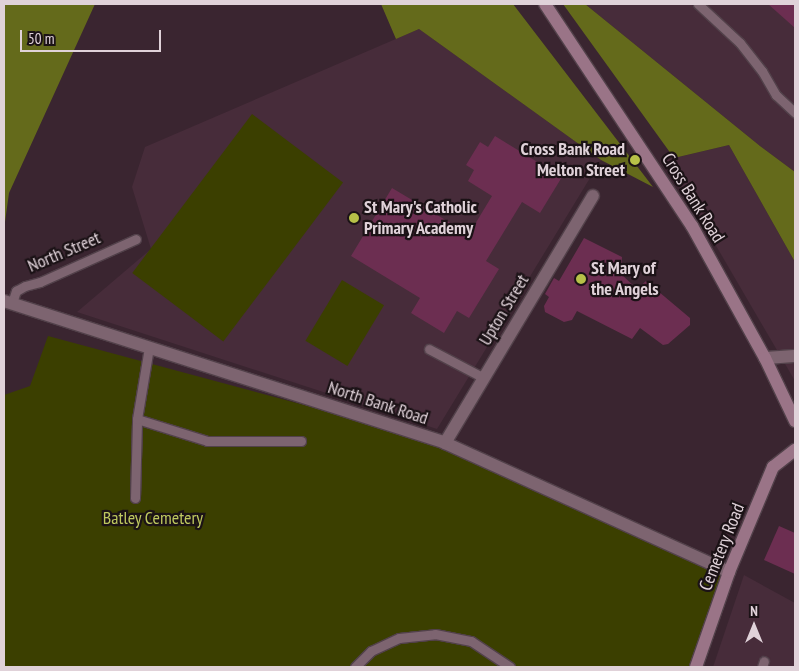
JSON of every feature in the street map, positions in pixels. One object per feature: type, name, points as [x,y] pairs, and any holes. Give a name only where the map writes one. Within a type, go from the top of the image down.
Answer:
[{"type":"street","name":"Cross Bank Road","points":[[545,4],[692,226],[765,358],[795,421]]},
{"type":"street","name":"Upton Street","points":[[445,443],[593,196]]},
{"type":"street","name":"North Bank Road","points":[[8,302],[445,443],[729,572]]},
{"type":"street","points":[[765,358],[795,356]]},
{"type":"street","name":"Cemetery Road","points":[[696,667],[729,572],[773,467],[795,450]]},
{"type":"lane","points":[[698,4],[740,43],[762,71],[776,95],[795,113]]},
{"type":"lane","name":"North Street","points":[[8,302],[16,291],[25,286],[40,282],[136,239]]},
{"type":"lane","points":[[136,498],[137,419],[149,347]]},
{"type":"lane","points":[[429,349],[484,378]]},
{"type":"lane","points":[[137,419],[207,441],[302,441]]},
{"type":"lane","points":[[355,667],[371,651],[399,638],[435,634],[471,640],[510,667]]},
{"type":"shaded area","points":[[585,4],[795,4],[795,172],[760,146]]},
{"type":"shaded area","name":"St Mary's Catholic Primary Academy","points":[[419,29],[601,160],[437,429],[77,312],[151,249],[132,187],[145,147]]},
{"type":"shaded area","points":[[729,145],[795,262],[795,381],[666,160]]},
{"type":"shaded area","points":[[744,575],[795,603],[795,667],[713,667]]},
{"type":"green space","points":[[4,4],[95,4],[9,193],[5,222]]},
{"type":"green space","points":[[381,4],[513,4],[653,187],[601,160],[419,29],[396,39]]},
{"type":"green space","points":[[563,4],[585,4],[760,146],[795,172],[795,262],[729,145],[674,158]]},
{"type":"green space","points":[[252,114],[343,183],[223,342],[132,273]]},
{"type":"green space","points":[[342,280],[384,305],[347,366],[305,341]]},
{"type":"green space","name":"Batley Cemetery","points":[[48,336],[445,443],[729,572],[696,667],[4,667],[4,395],[30,386]]},
{"type":"building","points":[[768,4],[795,4],[795,28]]},
{"type":"building","points":[[495,136],[562,177],[540,213],[522,202],[486,261],[499,269],[469,318],[457,311],[444,333],[411,313],[420,298],[351,256],[392,188],[469,234],[492,196],[468,181],[474,170],[466,165],[480,142],[488,147]]},
{"type":"building","points":[[584,238],[622,257],[621,274],[637,289],[646,281],[690,318],[690,325],[668,344],[663,345],[640,328],[632,339],[577,311],[572,320],[564,322],[545,312],[544,306],[549,297],[545,294],[554,278],[559,281]]},
{"type":"building","points":[[779,526],[795,533],[795,574],[764,560]]},
{"type":"place","name":"Cross Bank Road Melton Street","points":[[635,160]]},
{"type":"place","name":"St Mary's Catholic Primary Academy","points":[[354,218]]},
{"type":"place","name":"St Mary of the Angels","points":[[581,279]]}]
